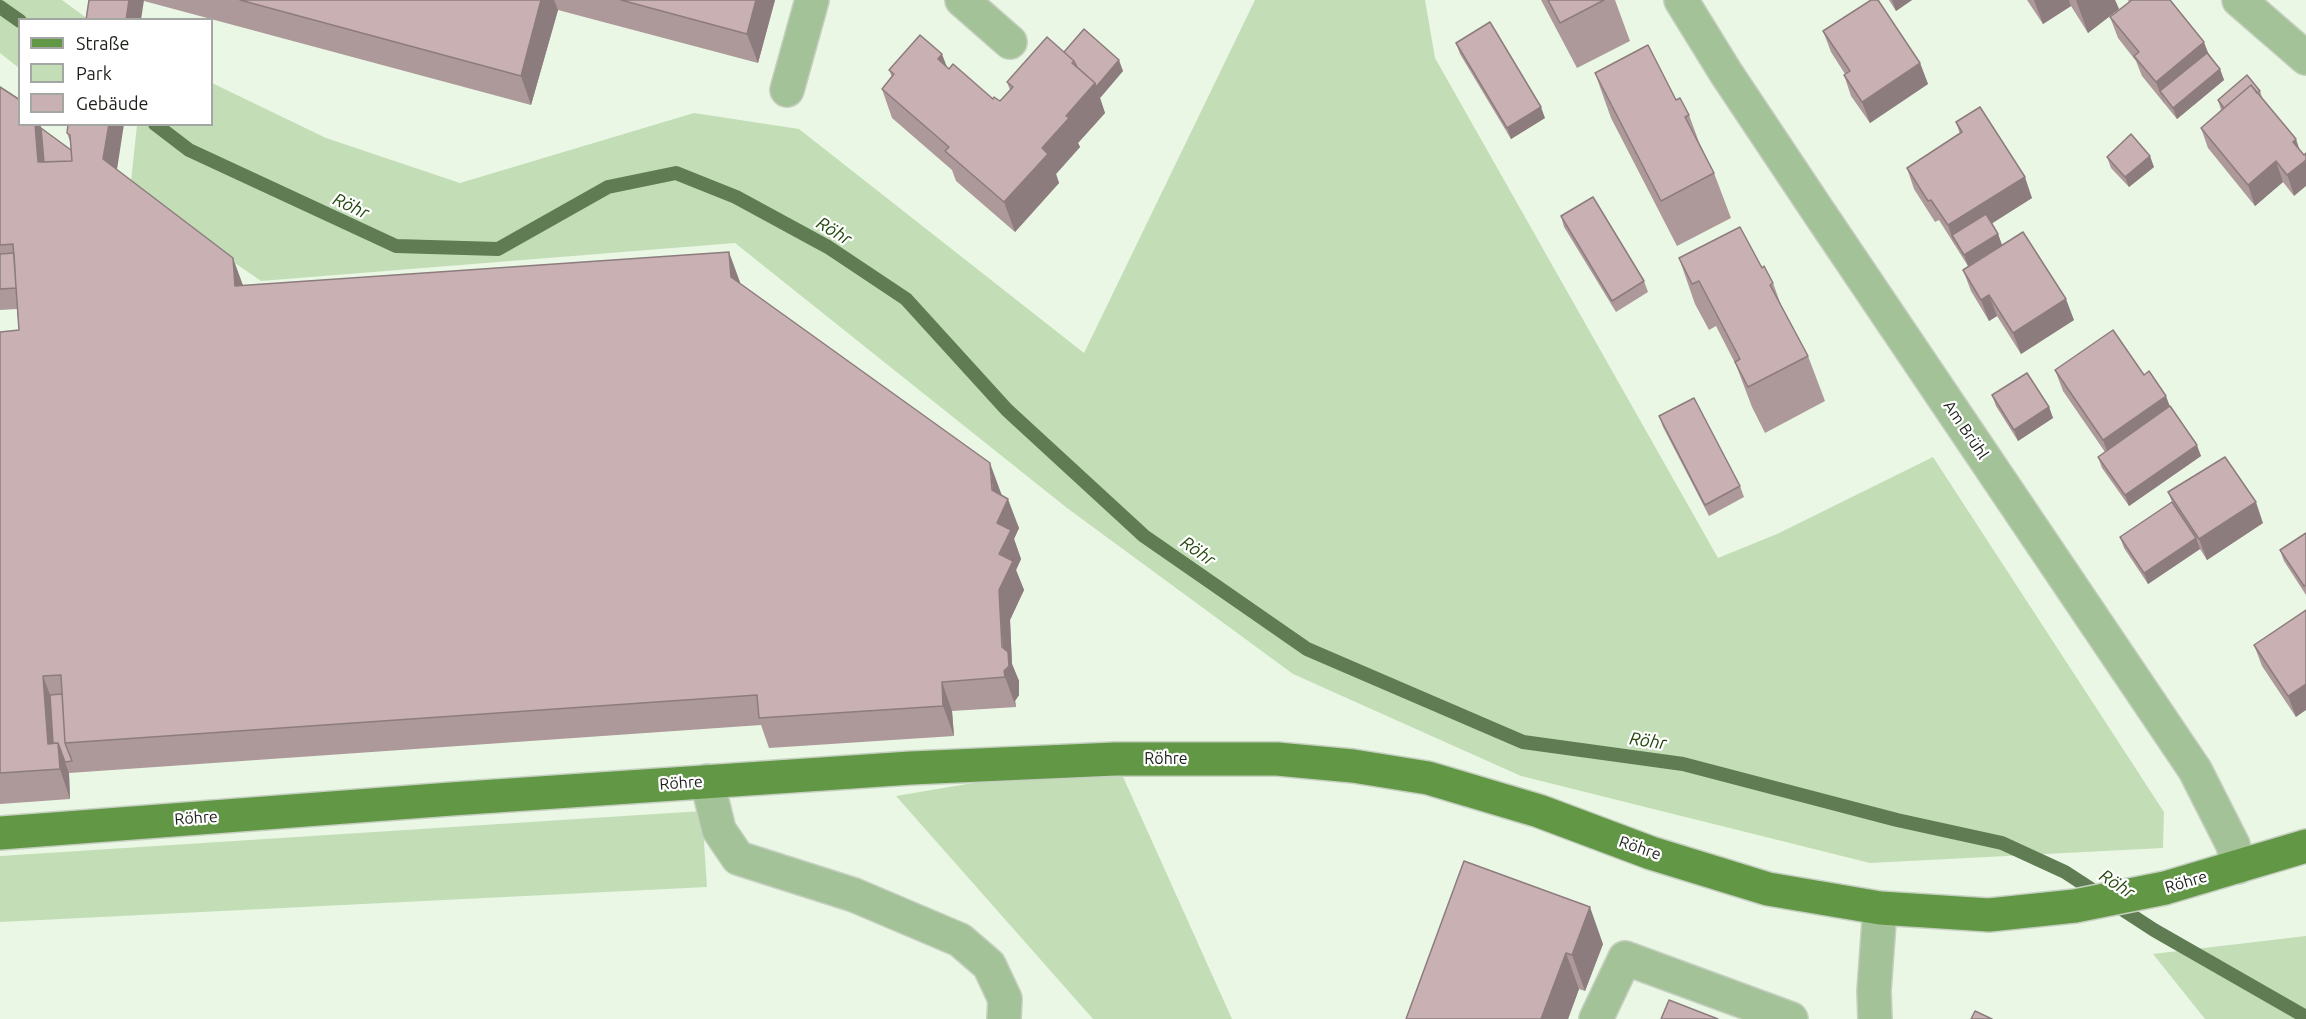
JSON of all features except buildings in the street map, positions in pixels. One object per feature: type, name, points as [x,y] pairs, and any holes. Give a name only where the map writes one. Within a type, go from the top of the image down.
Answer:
[{"type":"main road","name":"Röhre","points":[[0,833],[707,781],[1020,762],[1115,759],[1277,759],[1353,766],[1428,778],[1528,808],[1651,853],[1768,889],[1880,908],[1989,915],[2075,906],[2165,888],[2306,846]]},
{"type":"street","points":[[787,90],[812,0]]},
{"type":"street","points":[[962,0],[1010,42]]},
{"type":"street","name":"Am Brühl","points":[[1681,0],[1784,160],[2195,770],[2233,845],[2238,867]]},
{"type":"street","points":[[2240,0],[2306,58]]},
{"type":"street","points":[[707,781],[719,830],[738,858],[854,895],[960,940],[989,965],[1005,999],[1004,1019]]},
{"type":"street","points":[[1875,1019],[1874,991],[1880,908]]},
{"type":"street","points":[[1596,1019],[1624,958],[1791,1019]]},
{"type":"green space","points":[[0,0],[62,0],[87,18],[18,18],[18,67],[0,53]]},
{"type":"green space","points":[[1255,0],[1425,0],[1435,58],[1718,558],[1777,534],[1933,457],[2164,812],[2163,848],[1870,863],[1521,776],[1293,674],[1067,508],[735,243],[261,281],[130,191],[137,126],[213,126],[213,83],[326,138],[460,183],[694,113],[799,129],[1084,353]]},
{"type":"green space","points":[[1115,759],[1232,1019],[1093,1019],[896,796]]},
{"type":"green space","points":[[702,811],[707,887],[0,922],[0,856]]},
{"type":"green space","points":[[2306,936],[2306,1019],[2205,1019],[2153,954]]},
{"type":"waterway","name":"Röhr","points":[[0,7],[18,20]]},
{"type":"waterway","name":"Röhr","points":[[158,126],[189,150],[396,246],[498,249],[608,187],[676,173],[736,197],[828,247],[906,299],[1007,410],[1144,536],[1307,649],[1523,742],[1683,764],[1897,820],[2002,843],[2065,872],[2154,930],[2306,1017]]}]
